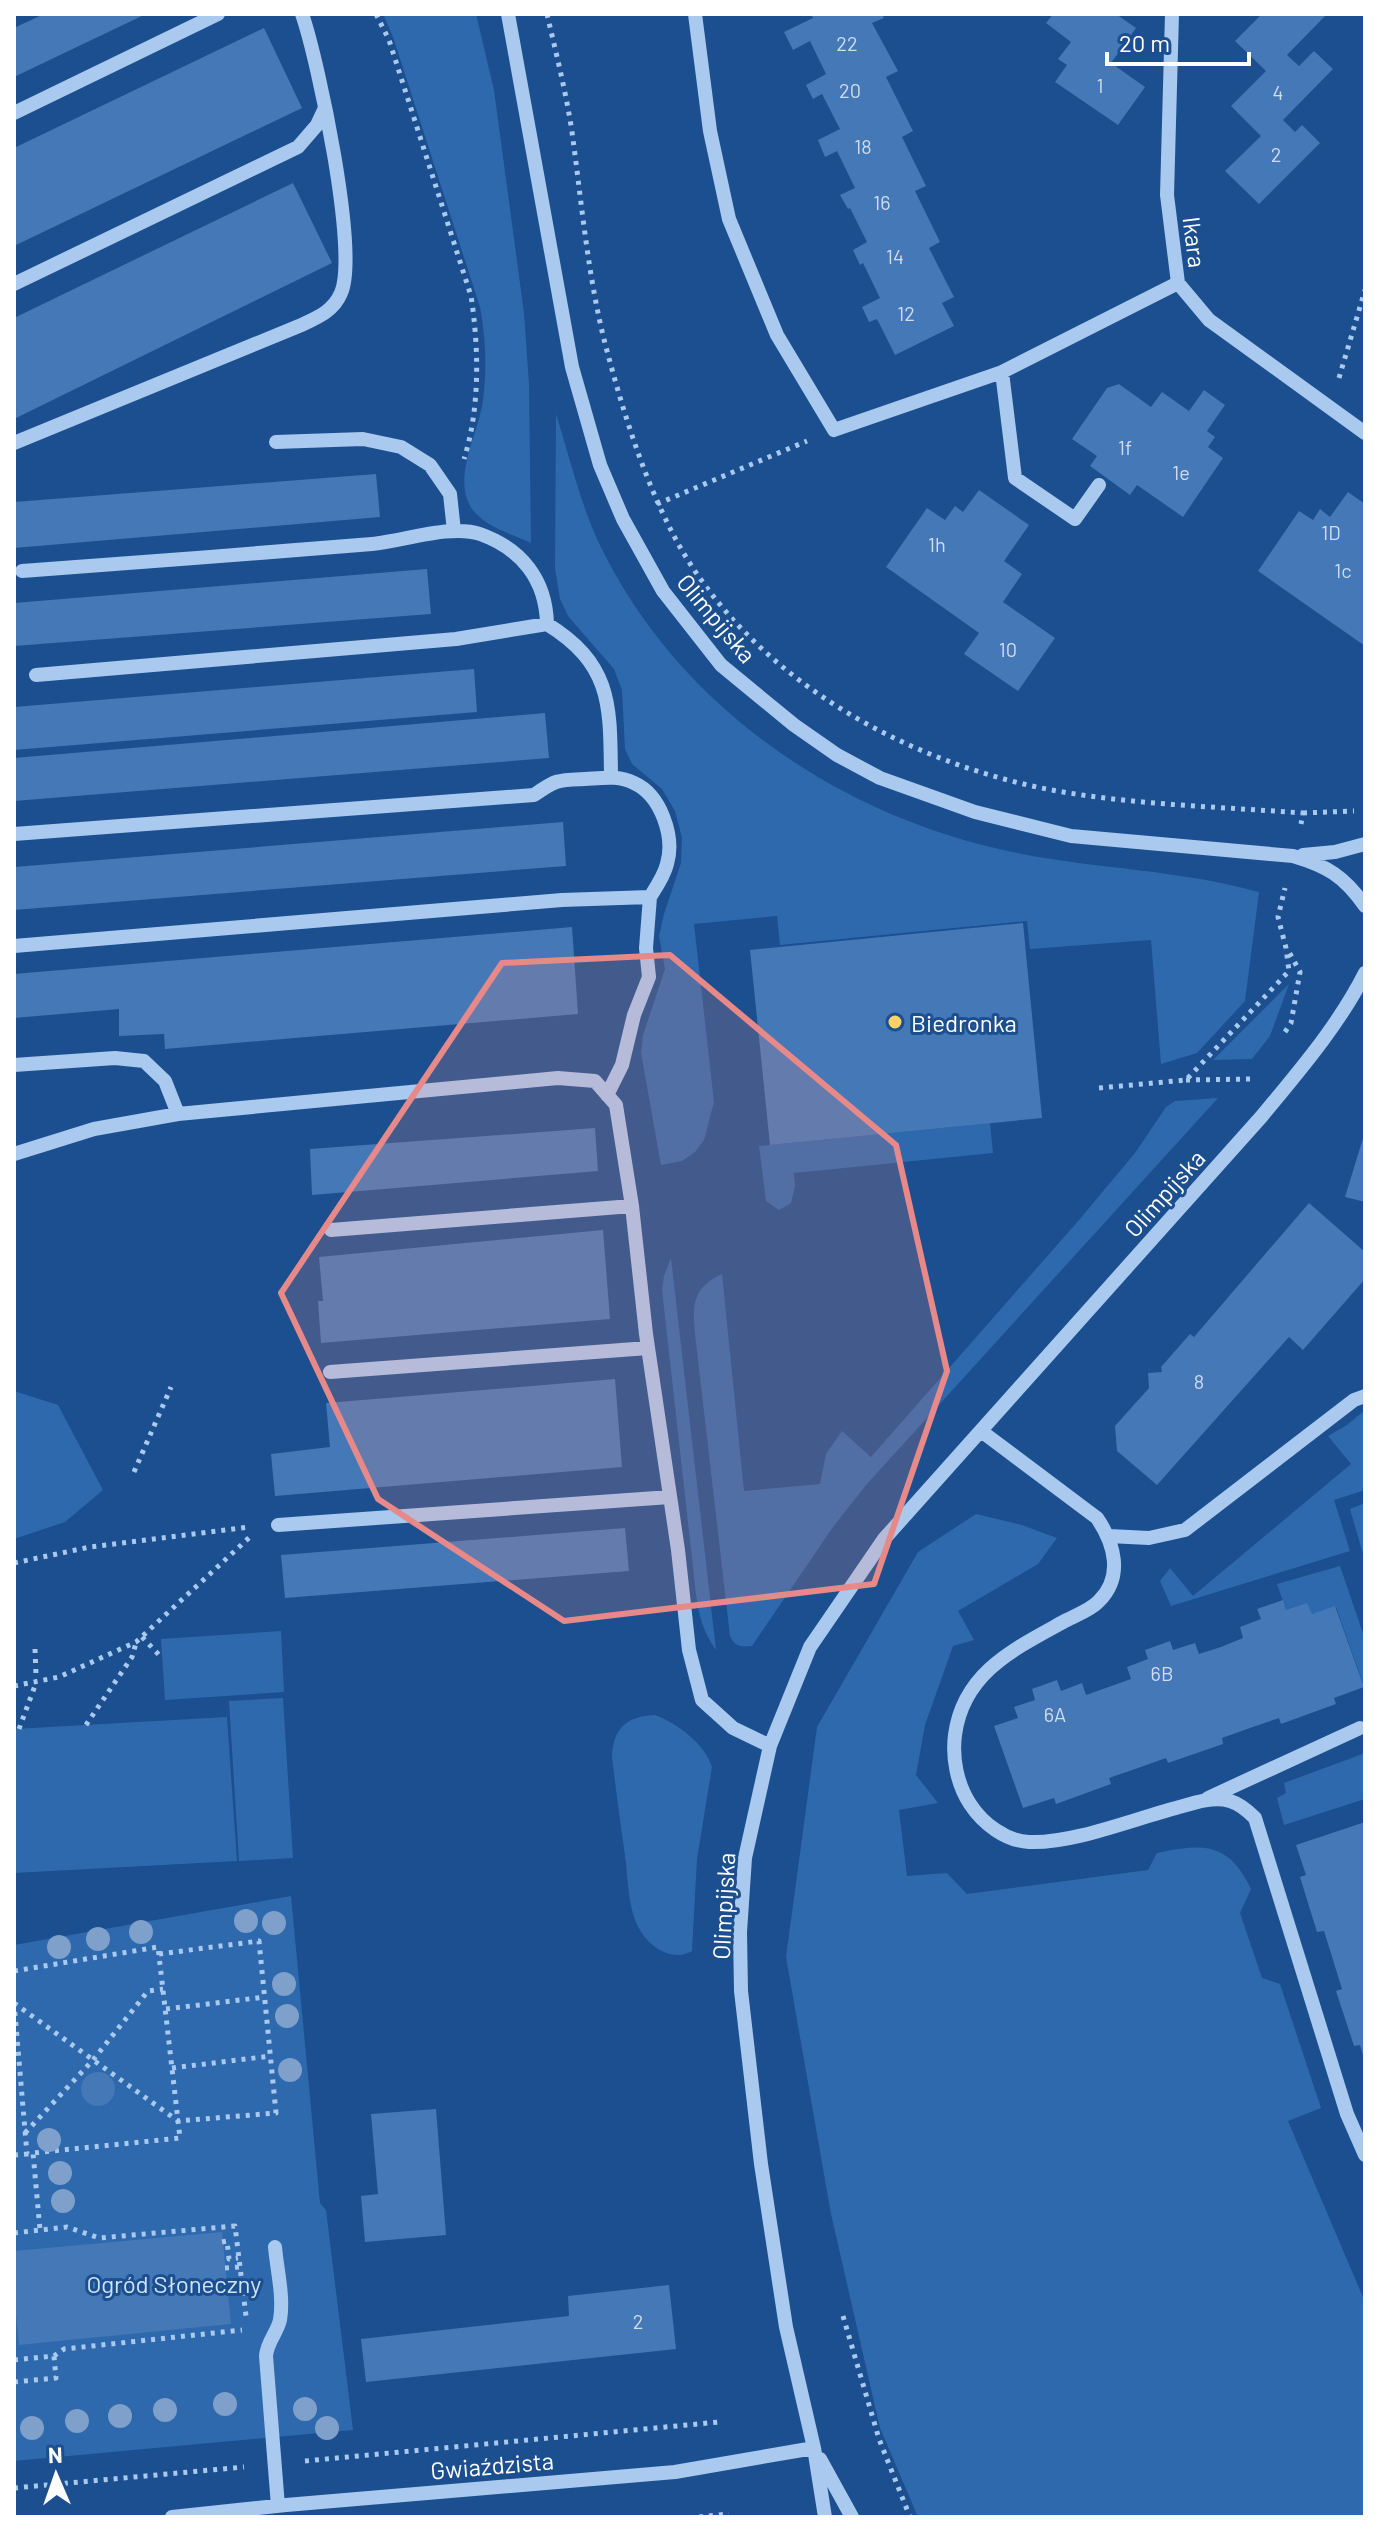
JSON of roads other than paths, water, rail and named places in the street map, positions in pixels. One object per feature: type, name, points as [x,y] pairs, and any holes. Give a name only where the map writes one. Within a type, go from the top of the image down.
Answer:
[{"type":"street","points":[[14,113],[218,14]]},
{"type":"street","points":[[14,443],[328,312],[342,291],[347,245],[325,108],[302,14]]},
{"type":"street","name":"Olimpijska","points":[[508,14],[572,367],[600,465],[623,519],[663,591],[721,665],[794,725],[837,755],[880,778],[975,812],[1071,836],[1293,856],[1335,852],[1365,844]]},
{"type":"street","points":[[695,14],[710,131],[729,219],[777,335],[834,430],[1002,372],[1178,283]]},
{"type":"street","name":"Ikara","points":[[1172,14],[1167,195],[1178,283],[1209,320],[1365,433]]},
{"type":"street","points":[[14,284],[298,147],[317,125],[325,108]]},
{"type":"street","points":[[1002,372],[1015,478],[1075,519],[1099,485]]},
{"type":"street","points":[[276,442],[363,439],[401,447],[430,465],[450,494],[454,531]]},
{"type":"street","points":[[22,571],[377,543],[454,531],[477,533],[504,544],[522,557],[536,575],[546,603],[547,624]]},
{"type":"street","points":[[36,675],[456,639],[547,624],[571,639],[590,661],[603,684],[610,711],[611,777]]},
{"type":"street","points":[[14,834],[534,795],[554,781],[611,777],[633,782],[647,791],[663,815],[668,861],[662,879],[650,897],[646,948],[649,977],[634,1015],[622,1065],[607,1095]]},
{"type":"street","name":"Olimpijska","points":[[1293,856],[1327,867],[1346,883],[1365,906]]},
{"type":"street","points":[[14,946],[562,900],[650,897]]},
{"type":"street","name":"Olimpijska","points":[[825,2517],[814,2448],[786,2327],[761,2164],[741,1991],[740,1932],[745,1858],[770,1746],[810,1647],[884,1539],[1262,1116],[1304,1066],[1365,973]]},
{"type":"street","points":[[14,1065],[115,1058],[144,1061],[165,1081],[178,1114]]},
{"type":"street","points":[[14,1154],[94,1129],[178,1114],[558,1078],[595,1081],[616,1105],[632,1206],[689,1650],[702,1700],[733,1728],[770,1746]]},
{"type":"street","points":[[331,1230],[632,1206]]},
{"type":"street","points":[[330,1372],[648,1348]]},
{"type":"street","points":[[1109,1536],[1149,1538],[1185,1530],[1354,1400],[1365,1396]]},
{"type":"street","points":[[981,1431],[1097,1518],[1109,1536],[1115,1562],[1111,1584],[1099,1602],[998,1660],[980,1676],[958,1716],[953,1750],[960,1783],[971,1806],[998,1833],[1028,1842],[1069,1838],[1200,1801],[1360,1728]]},
{"type":"street","points":[[270,1525],[670,1497]]},
{"type":"street","points":[[1200,1801],[1228,1800],[1255,1818],[1347,2114],[1365,2155]]},
{"type":"street","points":[[275,2247],[280,2314],[266,2356],[278,2506]]},
{"type":"street","name":"Olimpijska","points":[[814,2448],[852,2517]]},
{"type":"street","name":"Gwiaździsta","points":[[172,2517],[675,2472],[814,2448]]},
{"type":"place","name":"Biedronka","points":[[895,1022]]},
{"type":"park label","name":"Ogród Słoneczny","points":[[174,2283]]}]
